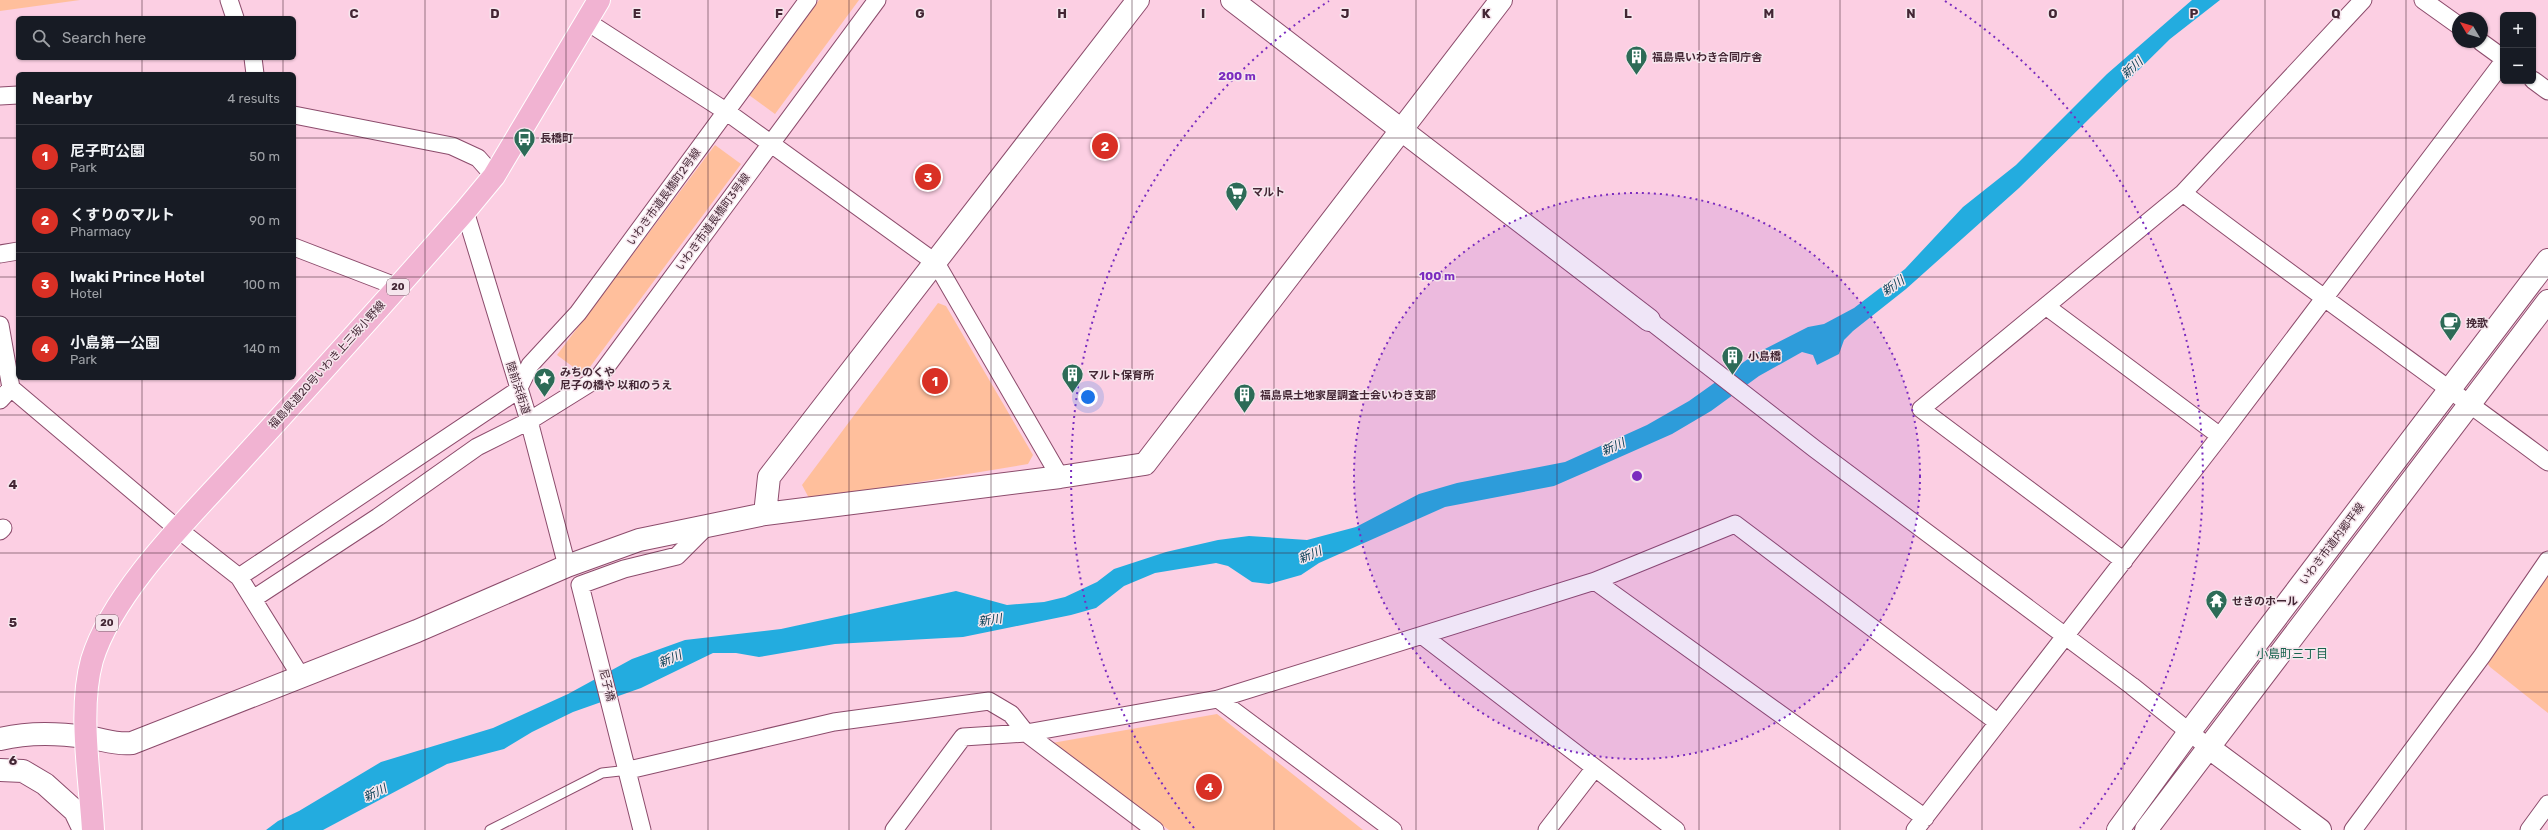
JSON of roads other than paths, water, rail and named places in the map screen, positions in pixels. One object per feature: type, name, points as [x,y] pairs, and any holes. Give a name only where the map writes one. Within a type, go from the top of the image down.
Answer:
[{"type":"main road","name":"福島県道20号いわき上三坂小野線","points":[[87,737],[84,701],[92,661],[102,630],[125,594],[179,530],[398,287],[494,176],[599,0]]},
{"type":"main road","name":"20","points":[[87,737],[93,830]]},
{"type":"street","points":[[229,0],[234,16]]},
{"type":"street","name":"いわき市道長橋町2号線","points":[[518,390],[530,365],[578,314],[808,0]]},
{"type":"street","name":"いわき市道長橋町3号線","points":[[253,599],[378,517],[477,447],[528,421],[598,378],[876,0]]},
{"type":"street","points":[[765,514],[769,477],[1138,0]]},
{"type":"street","points":[[1232,0],[1815,449],[2320,830]]},
{"type":"street","points":[[0,739],[23,734],[87,737],[121,744],[132,743],[300,675],[417,631],[568,566],[639,540],[765,514],[1060,477],[1145,464],[1501,0]]},
{"type":"street","points":[[2124,561],[1921,409],[2047,307],[2183,193],[2363,0]]},
{"type":"street","points":[[2424,0],[2452,21]]},
{"type":"street","points":[[586,21],[727,112],[770,145],[936,263],[1060,477]]},
{"type":"street","points":[[2488,47],[2500,56]]},
{"type":"street","points":[[253,60],[255,72]]},
{"type":"street","points":[[1595,581],[1920,824],[1997,722],[2220,436],[2500,66]]},
{"type":"street","points":[[2536,82],[2548,91]]},
{"type":"street","points":[[0,96],[16,96]]},
{"type":"street","points":[[296,115],[452,146],[478,158],[494,176]]},
{"type":"street","points":[[2183,193],[2324,300],[2451,389],[2548,462]]},
{"type":"street","name":"陸前浜街道","points":[[465,211],[528,421],[568,566]]},
{"type":"street","points":[[296,248],[398,287]]},
{"type":"street","points":[[0,254],[16,251]]},
{"type":"street","name":"いわき市道内郷平線","points":[[2118,830],[2190,731],[2548,260]]},
{"type":"street","points":[[2146,830],[2208,746],[2471,404],[2548,301]]},
{"type":"street","points":[[2047,307],[2220,436]]},
{"type":"street","points":[[0,325],[5,394],[239,577],[300,675]]},
{"type":"street","points":[[239,577],[518,390]]},
{"type":"street","points":[[894,830],[963,737],[1026,733],[1218,699],[1595,581],[1735,524],[1997,722]]},
{"type":"street","name":"尼子橋","points":[[642,830],[580,585],[624,569],[677,556],[706,527]]},
{"type":"street","points":[[2353,830],[2482,656],[2548,560]]},
{"type":"street","points":[[1423,636],[1594,769],[1676,830]]},
{"type":"street","points":[[1218,699],[1392,830]]},
{"type":"street","points":[[628,770],[834,722],[989,701],[1011,714],[1026,733],[1155,830]]},
{"type":"street","points":[[1547,830],[1594,769]]},
{"type":"street","points":[[0,770],[23,771],[45,784],[75,811],[84,830]]},
{"type":"street","points":[[2529,830],[2548,804]]},
{"type":"lane","points":[[490,830],[602,773],[628,770]]},
{"type":"water","name":"新川","points":[[2192,0],[2220,0],[2170,39],[2019,188],[1906,289],[1853,331],[1844,340],[1839,354],[1817,365],[1813,355],[1802,352],[1759,376],[1711,411],[1672,434],[1554,486],[1445,507],[1319,563],[1301,575],[1269,584],[1252,582],[1228,566],[1216,563],[1155,573],[1124,586],[1096,608],[1071,615],[963,637],[835,644],[759,657],[736,653],[713,653],[641,688],[573,712],[532,732],[504,749],[447,764],[323,830],[266,830],[278,821],[299,811],[381,762],[493,728],[568,694],[632,659],[685,640],[781,629],[956,591],[1007,605],[1044,602],[1065,597],[1097,582],[1114,569],[1166,552],[1218,540],[1249,536],[1307,540],[1356,527],[1419,494],[1457,483],[1565,462],[1647,425],[1689,401],[1755,354],[1808,327],[1824,324],[1854,308],[1905,269],[1963,207],[2016,165],[2107,74]]},
{"type":"place","name":"福島県いわき合同庁舎","points":[[1636,76]]},
{"type":"place","name":"くすりのマルト","points":[[1105,146]]},
{"type":"place","name":"長橋町","points":[[525,158]]},
{"type":"place","name":"Iwaki Prince Hotel","points":[[928,177]]},
{"type":"place","name":"マルト","points":[[1237,212]]},
{"type":"place","name":"挽歌","points":[[2450,342]]},
{"type":"place","name":"小島橋","points":[[1733,376]]},
{"type":"place","name":"尼子町公園","points":[[935,381]]},
{"type":"place","name":"マルト保育所","points":[[1072,394]]},
{"type":"place","name":"みちのくや 尼子の橋や 以和のうえ","points":[[545,398]]},
{"type":"place","name":"福島県土地家屋調査士会いわき支部","points":[[1245,414]]},
{"type":"place","name":"せきのホール","points":[[2217,620]]},
{"type":"place","name":"小島第一公園","points":[[1209,787]]},
{"type":"district","name":"小島町三丁目","points":[[2292,654]]}]
